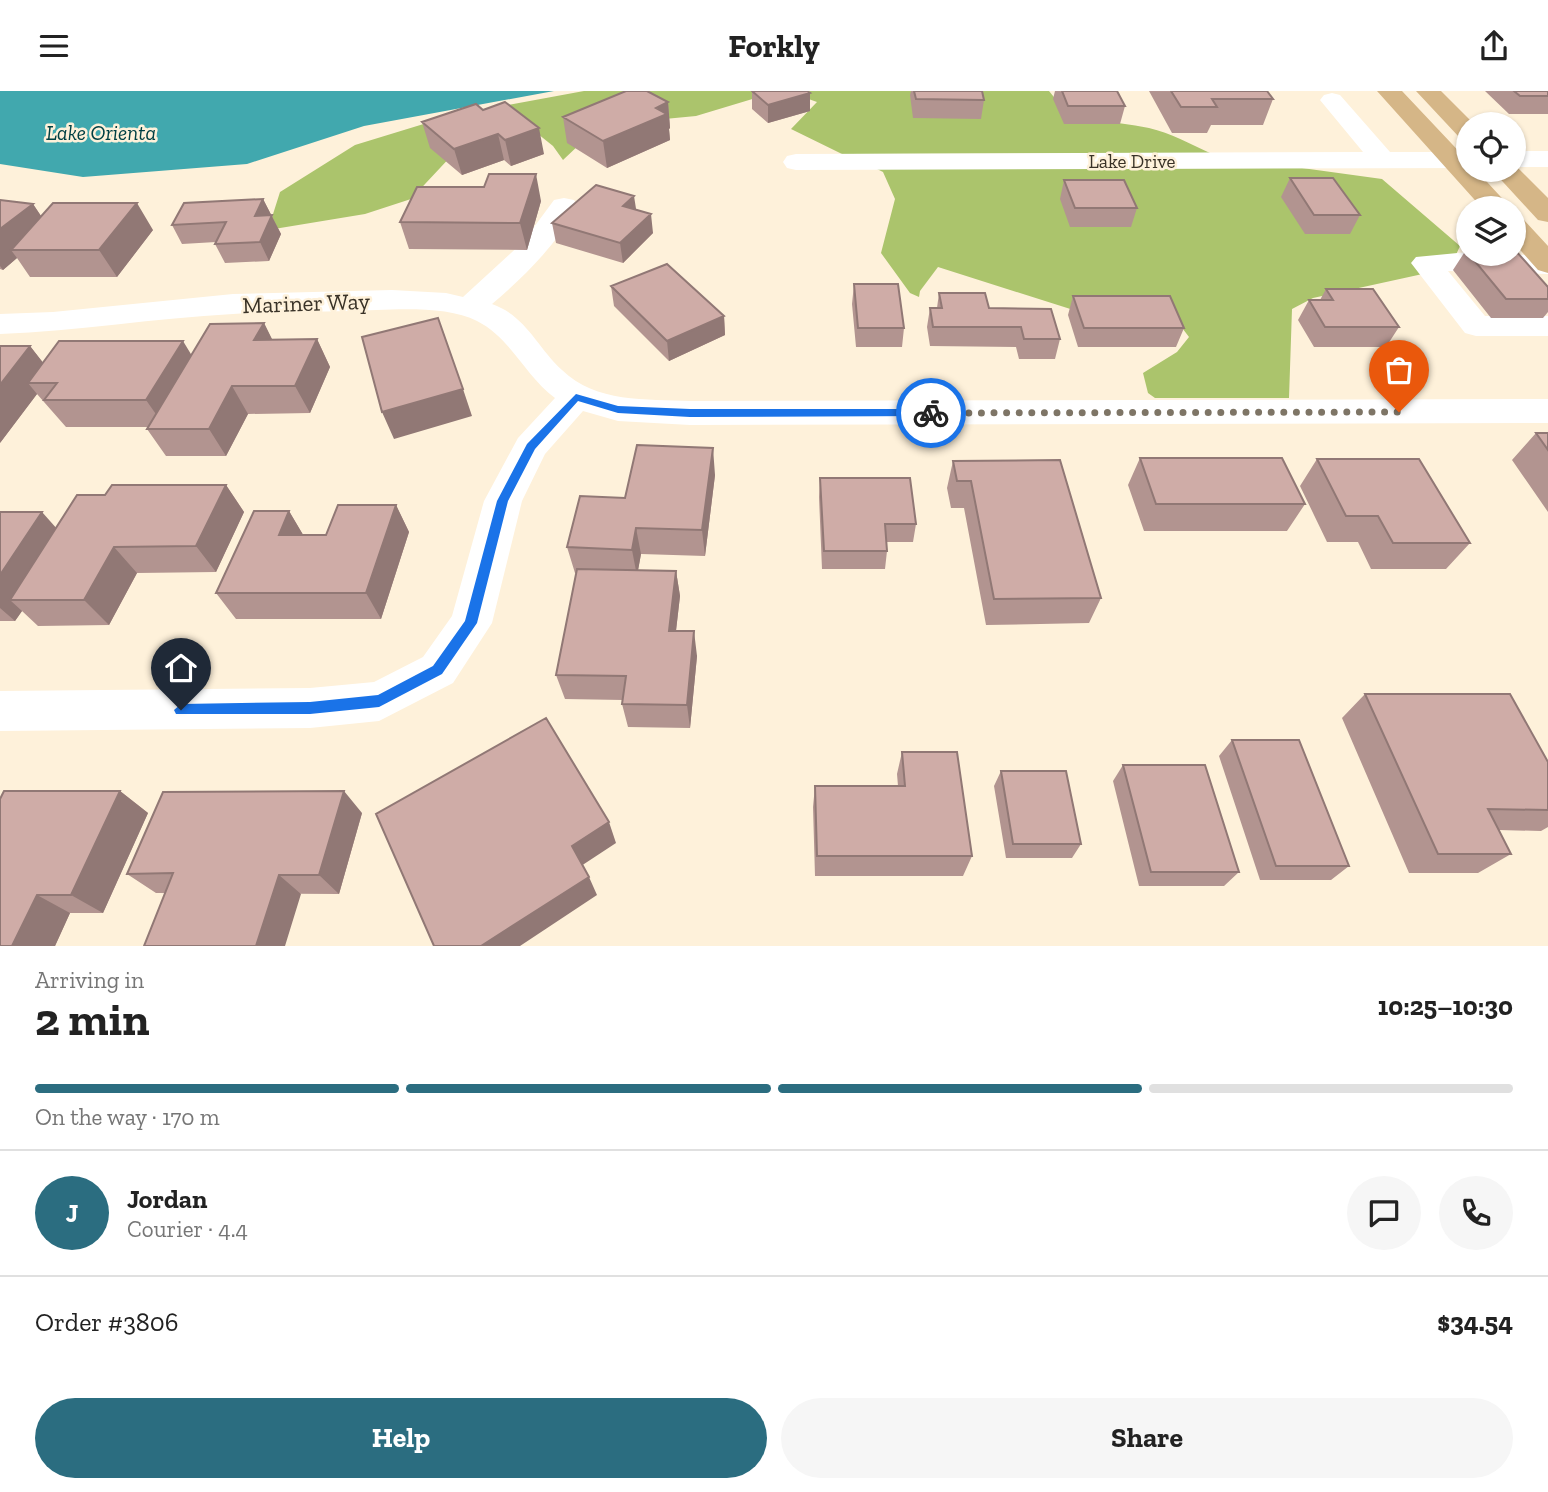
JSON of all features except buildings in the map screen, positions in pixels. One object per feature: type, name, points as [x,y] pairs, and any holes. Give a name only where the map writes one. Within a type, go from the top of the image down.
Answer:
[{"type":"main road","points":[[1389,91],[1456,156]]},
{"type":"main road","points":[[1428,91],[1456,120]]},
{"type":"main road","points":[[1477,182],[1488,196]]},
{"type":"main road","points":[[1517,182],[1548,213]]},
{"type":"main road","points":[[1526,239],[1548,264]]},
{"type":"street","points":[[1332,100],[1383,160]]},
{"type":"street","points":[[1327,142],[1352,124]]},
{"type":"street","name":"Lake Drive","points":[[796,162],[1327,142],[1383,160],[1456,160]]},
{"type":"street","points":[[1526,159],[1548,159]]},
{"type":"street","points":[[469,308],[531,253],[552,229],[564,205]]},
{"type":"street","points":[[1548,264],[1470,261],[1426,263],[1476,326],[1548,326]]},
{"type":"street","name":"Mariner Way","points":[[0,324],[91,319],[233,304],[392,300],[446,303],[485,312],[510,327],[550,378],[576,397]]},
{"type":"street","points":[[0,712],[310,708],[379,701],[438,670],[471,623],[503,501],[531,447],[576,397],[618,409],[690,413],[1548,411]]},
{"type":"green space","points":[[584,91],[779,91],[696,116],[612,124],[581,143],[563,160],[553,146],[528,126],[469,137],[411,199],[365,214],[268,230],[280,192],[355,145],[453,115]]},
{"type":"green space","points":[[786,91],[1049,91],[1070,110],[1082,115],[1157,130],[1210,153],[842,154],[791,129],[817,102]]},
{"type":"green space","points":[[1302,168],[1382,179],[1456,243],[1456,255],[1450,268],[1313,298],[1292,309],[1289,398],[1155,398],[1148,393],[1143,373],[1177,352],[1189,337],[1164,304],[1083,313],[938,267],[920,291],[919,297],[910,293],[881,253],[895,199],[883,172],[877,169]]},
{"type":"water","name":"Lake Orienta","points":[[0,91],[554,91],[364,126],[247,164],[83,177],[0,164]]},
{"type":"way so far","points":[[931,413],[1399,412]]},
{"type":"route","points":[[181,710],[310,708],[379,701],[438,670],[471,623],[503,501],[531,447],[576,397],[618,409],[690,413],[931,413]]}]
